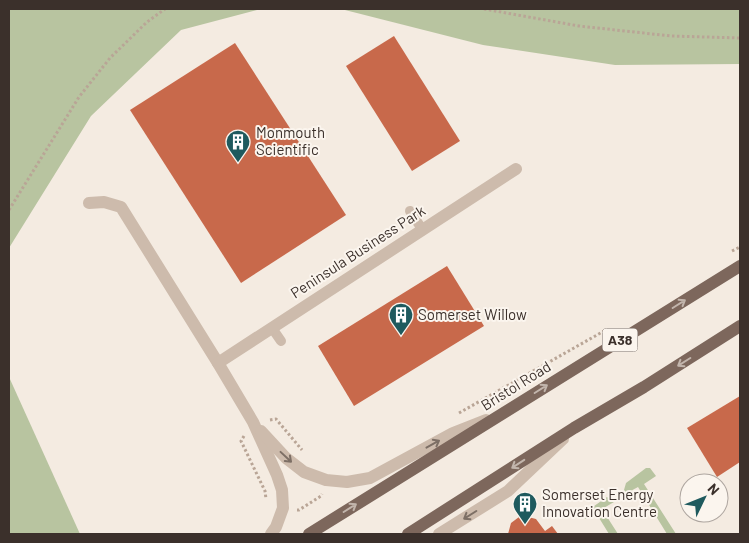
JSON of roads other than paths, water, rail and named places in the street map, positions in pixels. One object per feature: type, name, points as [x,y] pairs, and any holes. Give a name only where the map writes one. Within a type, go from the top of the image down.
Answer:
[{"type":"main road","name":"Bristol Road","points":[[309,534],[740,266]]},
{"type":"main road","points":[[408,534],[574,428],[644,387],[740,326]]},
{"type":"street","name":"Peninsula Business Park","points":[[218,363],[516,169]]},
{"type":"street","points":[[89,203],[104,202],[121,207],[253,422],[282,490],[283,508],[272,534]]},
{"type":"street","points":[[253,422],[286,458],[304,472],[326,480],[347,482],[370,478],[453,433],[500,415]]},
{"type":"street","points":[[439,534],[508,491],[574,428]]},
{"type":"lane","points":[[410,211],[422,229]]},
{"type":"lane","points":[[272,328],[281,341]]},
{"type":"place","name":"Monmouth Scientific","points":[[238,163]]},
{"type":"place","name":"Somerset Willow","points":[[401,336]]},
{"type":"place","name":"Somerset Energy Innovation Centre","points":[[525,525]]}]
